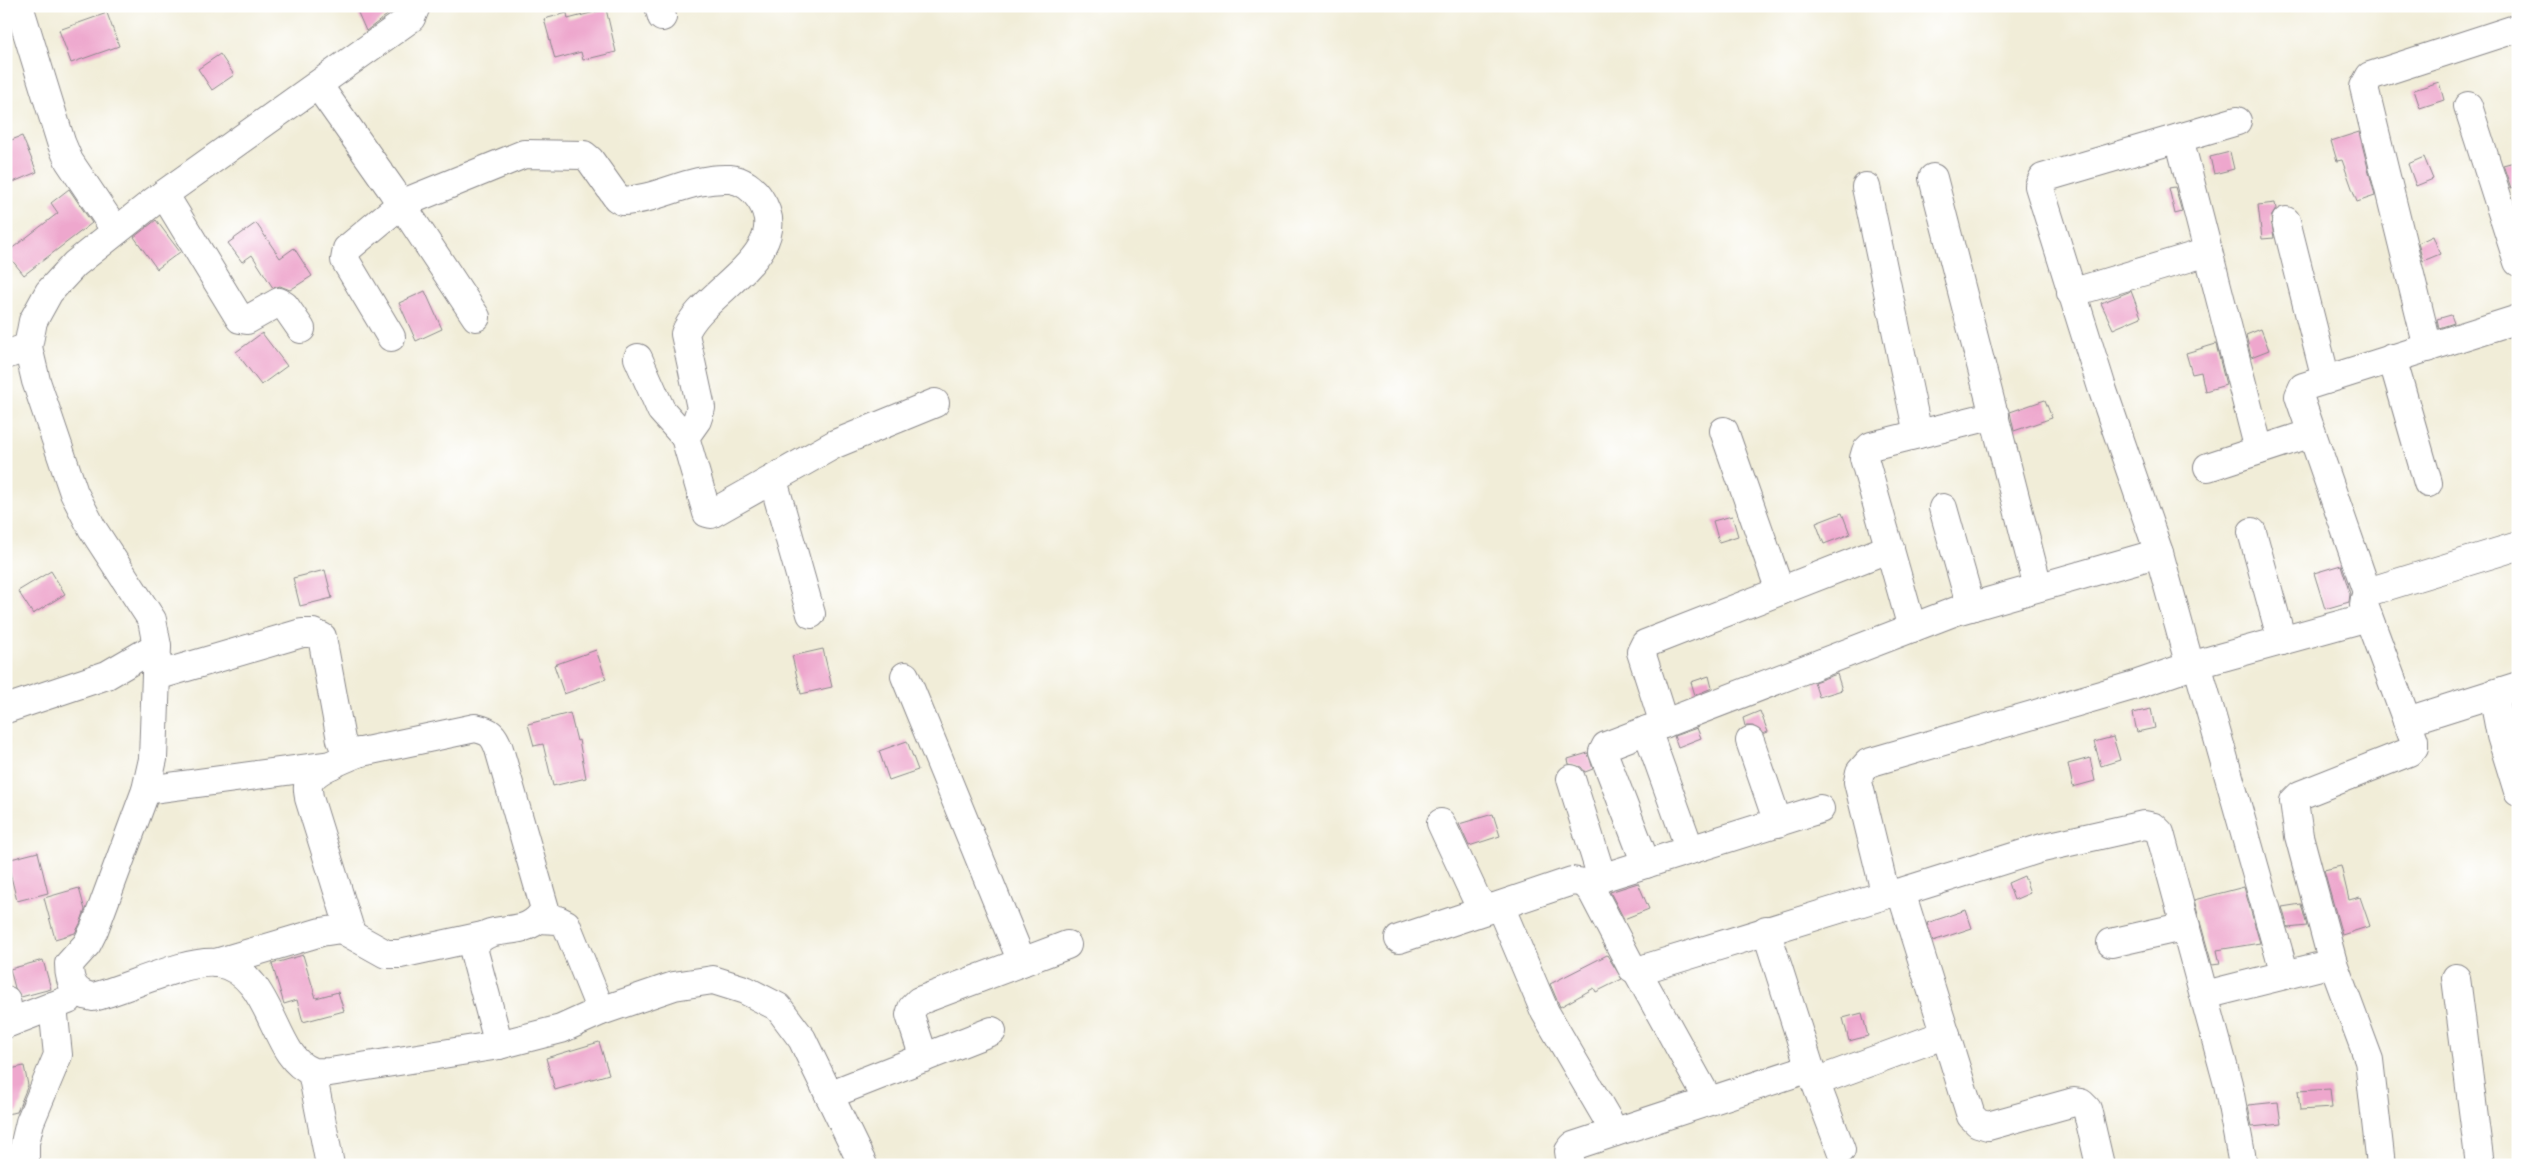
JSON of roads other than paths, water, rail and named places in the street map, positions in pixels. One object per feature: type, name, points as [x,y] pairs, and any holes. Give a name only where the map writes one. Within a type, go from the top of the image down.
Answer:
[{"type":"street","points":[[20,6],[61,142],[69,161],[116,231]]},
{"type":"street","points":[[156,676],[302,633],[313,632],[322,637],[326,648],[344,749],[352,754],[475,728],[489,731],[499,749],[544,901],[545,909],[539,919],[527,927],[400,954],[386,954],[376,950],[351,933],[341,929],[321,932],[216,963],[194,964],[93,997],[82,995],[74,989],[69,976],[69,964],[87,944],[94,930],[146,790],[153,759],[157,646],[152,620],[92,528],[74,493],[36,381],[17,351],[49,292],[75,264],[164,194],[411,18],[416,6]]},
{"type":"street","points":[[2428,348],[2364,87],[2365,81],[2370,76],[2518,28]]},
{"type":"street","points":[[318,85],[476,317]]},
{"type":"street","points":[[2468,106],[2518,262]]},
{"type":"street","points":[[2237,121],[2043,178],[2039,186],[2071,293],[2159,553],[2285,975]]},
{"type":"street","points":[[2179,138],[2259,450]]},
{"type":"street","points":[[391,337],[345,260],[344,254],[396,197],[524,154],[584,155],[590,160],[617,198],[622,201],[711,179],[732,179],[744,183],[760,199],[767,213],[769,226],[765,241],[748,265],[694,318],[685,334],[701,408],[697,420],[685,437]]},
{"type":"street","points":[[1934,178],[2038,587]]},
{"type":"street","points":[[1866,187],[1918,434]]},
{"type":"street","points":[[164,194],[240,319],[247,320],[279,302],[285,306],[301,329]]},
{"type":"street","points":[[2286,221],[2326,380]]},
{"type":"street","points":[[2071,293],[2208,252]]},
{"type":"street","points":[[2381,1165],[2369,1060],[2333,963],[2299,836],[2294,801],[2300,795],[2409,752],[2414,747],[2414,740],[2368,606],[2299,396],[2299,391],[2303,387],[2518,319]]},
{"type":"street","points":[[638,358],[661,410],[685,437],[707,513],[711,514],[835,444],[935,403]]},
{"type":"street","points":[[2392,358],[2428,483]]},
{"type":"street","points":[[1912,628],[1864,458],[1866,451],[1871,446],[1995,415]]},
{"type":"street","points":[[1724,431],[1780,591]]},
{"type":"street","points":[[2208,467],[2312,433]]},
{"type":"street","points":[[772,480],[811,614]]},
{"type":"street","points":[[1943,508],[1971,607]]},
{"type":"street","points":[[2252,532],[2282,641]]},
{"type":"street","points":[[2368,606],[2371,591],[2518,546]]},
{"type":"street","points":[[1690,850],[1656,727],[1641,652],[1642,647],[1645,644],[1890,548]]},
{"type":"street","points":[[1646,864],[1603,752],[1606,746],[1971,607],[2159,553]]},
{"type":"street","points":[[2100,1165],[2087,1109],[2081,1103],[2074,1102],[1988,1126],[1978,1123],[1972,1116],[1946,1034],[1894,893],[1883,884],[1858,782],[1860,772],[1868,763],[2132,686],[2193,665],[2282,641],[2368,606]]},
{"type":"street","points":[[6,709],[108,675],[157,646]]},
{"type":"street","points":[[905,676],[1022,962]]},
{"type":"street","points":[[2407,721],[2505,690],[2509,733],[2518,791]]},
{"type":"street","points":[[1750,741],[1778,822]]},
{"type":"street","points":[[351,933],[309,798],[308,786],[312,777],[333,764],[360,752]]},
{"type":"street","points":[[146,790],[333,764]]},
{"type":"street","points":[[1570,779],[1594,881],[1594,893],[1632,968],[1637,971],[1709,1101]]},
{"type":"street","points":[[1400,939],[1572,882],[1594,881],[1820,809]]},
{"type":"street","points":[[1441,824],[1477,900],[1494,908],[1545,1012],[1615,1132]]},
{"type":"street","points":[[1637,971],[1766,930],[2042,848],[2144,825],[2154,827],[2160,833],[2205,995],[2228,1084],[2243,1165]]},
{"type":"street","points":[[539,919],[558,920],[566,924],[601,1011]]},
{"type":"street","points":[[2111,944],[2186,926]]},
{"type":"street","points":[[1766,930],[1812,1075],[1841,1150]]},
{"type":"street","points":[[483,936],[473,948],[499,1045]]},
{"type":"street","points":[[924,1058],[910,1015],[912,1008],[919,1001],[1067,945]]},
{"type":"street","points":[[216,963],[231,967],[243,974],[256,988],[294,1058],[312,1072],[330,1072],[499,1045],[561,1029],[601,1011],[674,986],[713,980],[745,990],[778,1007],[802,1039],[863,1165]]},
{"type":"street","points":[[2205,995],[2333,963]]},
{"type":"street","points":[[2456,978],[2480,1165]]},
{"type":"street","points":[[8,1016],[53,1006],[82,995]]},
{"type":"street","points":[[25,1165],[25,1143],[30,1122],[54,1069],[58,1055],[53,1006]]},
{"type":"street","points":[[829,1094],[992,1031]]},
{"type":"street","points":[[1571,1165],[1569,1151],[1573,1146],[1709,1101],[1812,1075],[1946,1034]]},
{"type":"street","points":[[312,1072],[330,1165]]}]
